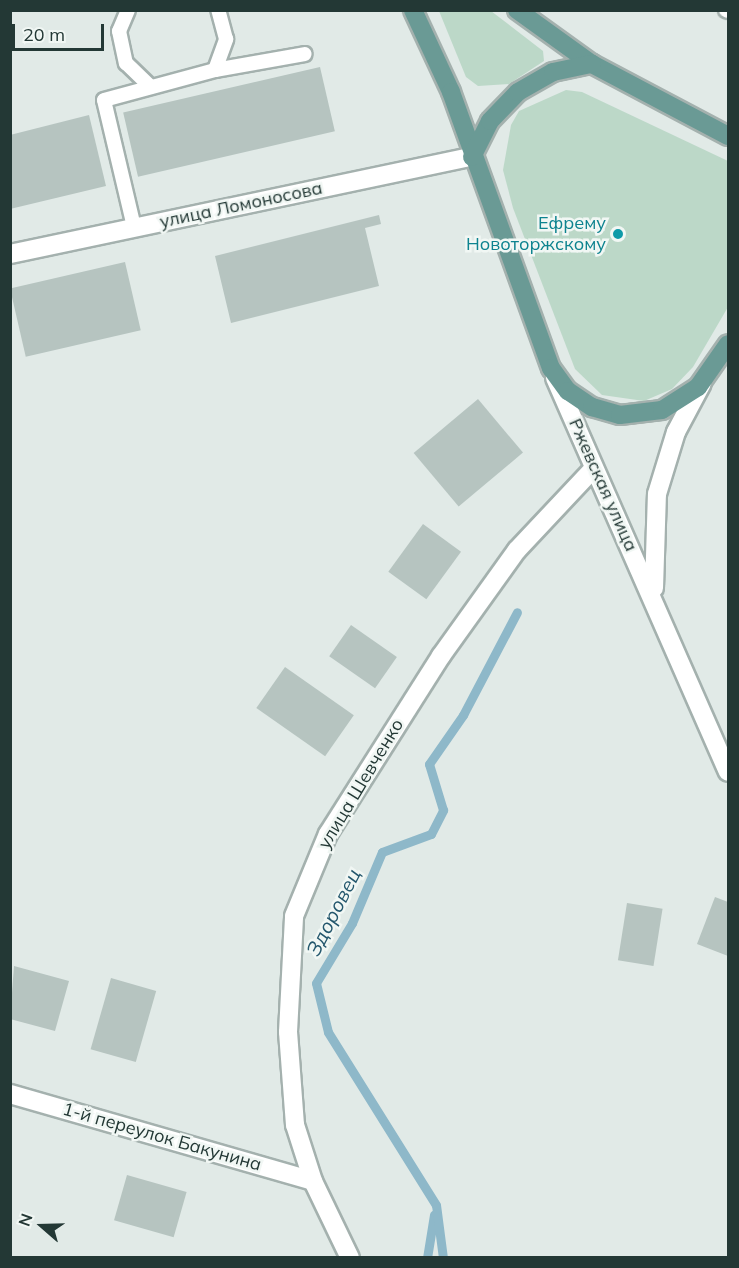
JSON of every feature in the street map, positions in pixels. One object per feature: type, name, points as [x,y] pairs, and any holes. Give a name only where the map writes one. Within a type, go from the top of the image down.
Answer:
[{"type":"main road","points":[[413,10],[451,92],[472,157],[551,368],[580,400],[620,415],[648,414],[675,404],[707,375],[729,344]]},
{"type":"main road","points":[[517,10],[592,64],[728,135]]},
{"type":"main road","points":[[472,157],[490,121],[518,92],[553,72],[592,64]]},
{"type":"street","name":"улица Ломоносова","points":[[10,254],[472,157]]},
{"type":"street","name":"Ржевская улица","points":[[551,368],[729,772]]},
{"type":"street","name":"Ржевская улица","points":[[656,602],[652,537],[659,484],[676,432],[707,375]]},
{"type":"street","name":"улица Шевченко","points":[[350,1257],[313,1181],[295,1125],[288,1032],[294,916],[306,881],[328,834],[441,656],[517,550],[594,468]]},
{"type":"street","name":"1-й переулок Бакунина","points":[[10,1094],[313,1181]]},
{"type":"lane","points":[[128,10],[119,31],[126,63],[149,85]]},
{"type":"lane","points":[[215,70],[226,39],[218,10]]},
{"type":"lane","points":[[134,227],[104,100],[149,85],[215,70],[305,54]]},
{"type":"green space","points":[[439,11],[491,11],[543,51],[544,61],[509,84],[478,86],[466,77]]},
{"type":"green space","points":[[566,90],[582,92],[728,161],[728,307],[693,367],[672,389],[644,401],[602,395],[575,369],[513,208],[503,170],[511,125],[519,111]]},
{"type":"building","points":[[320,67],[335,131],[138,177],[123,112]]},
{"type":"building","points":[[89,115],[106,186],[10,209],[10,135]]},
{"type":"building","points":[[379,215],[381,224],[365,228],[379,286],[231,323],[215,256]]},
{"type":"building","points":[[125,262],[141,330],[26,357],[10,289]]},
{"type":"building","points":[[478,399],[523,453],[459,507],[414,453]]},
{"type":"building","points":[[423,524],[461,552],[426,599],[388,572]]},
{"type":"building","points":[[351,625],[397,657],[375,688],[329,656]]},
{"type":"building","points":[[285,667],[354,715],[325,756],[256,708]]},
{"type":"building","points":[[715,897],[728,902],[728,956],[697,944]]},
{"type":"building","points":[[627,903],[663,909],[653,966],[618,960]]},
{"type":"building","points":[[14,966],[69,981],[55,1031],[10,1019]]},
{"type":"building","points":[[111,978],[156,991],[136,1062],[91,1049]]},
{"type":"building","points":[[127,1175],[187,1192],[174,1237],[114,1220]]},
{"type":"waterway","name":"Здоровец","points":[[443,1258],[436,1205],[328,1032],[316,983],[352,923],[382,852],[431,834],[443,810],[429,764],[463,715],[517,612]]},
{"type":"waterway","points":[[427,1258],[434,1215]]},
{"type":"place","name":"Ефрему Новоторжскому","points":[[618,234]]}]
